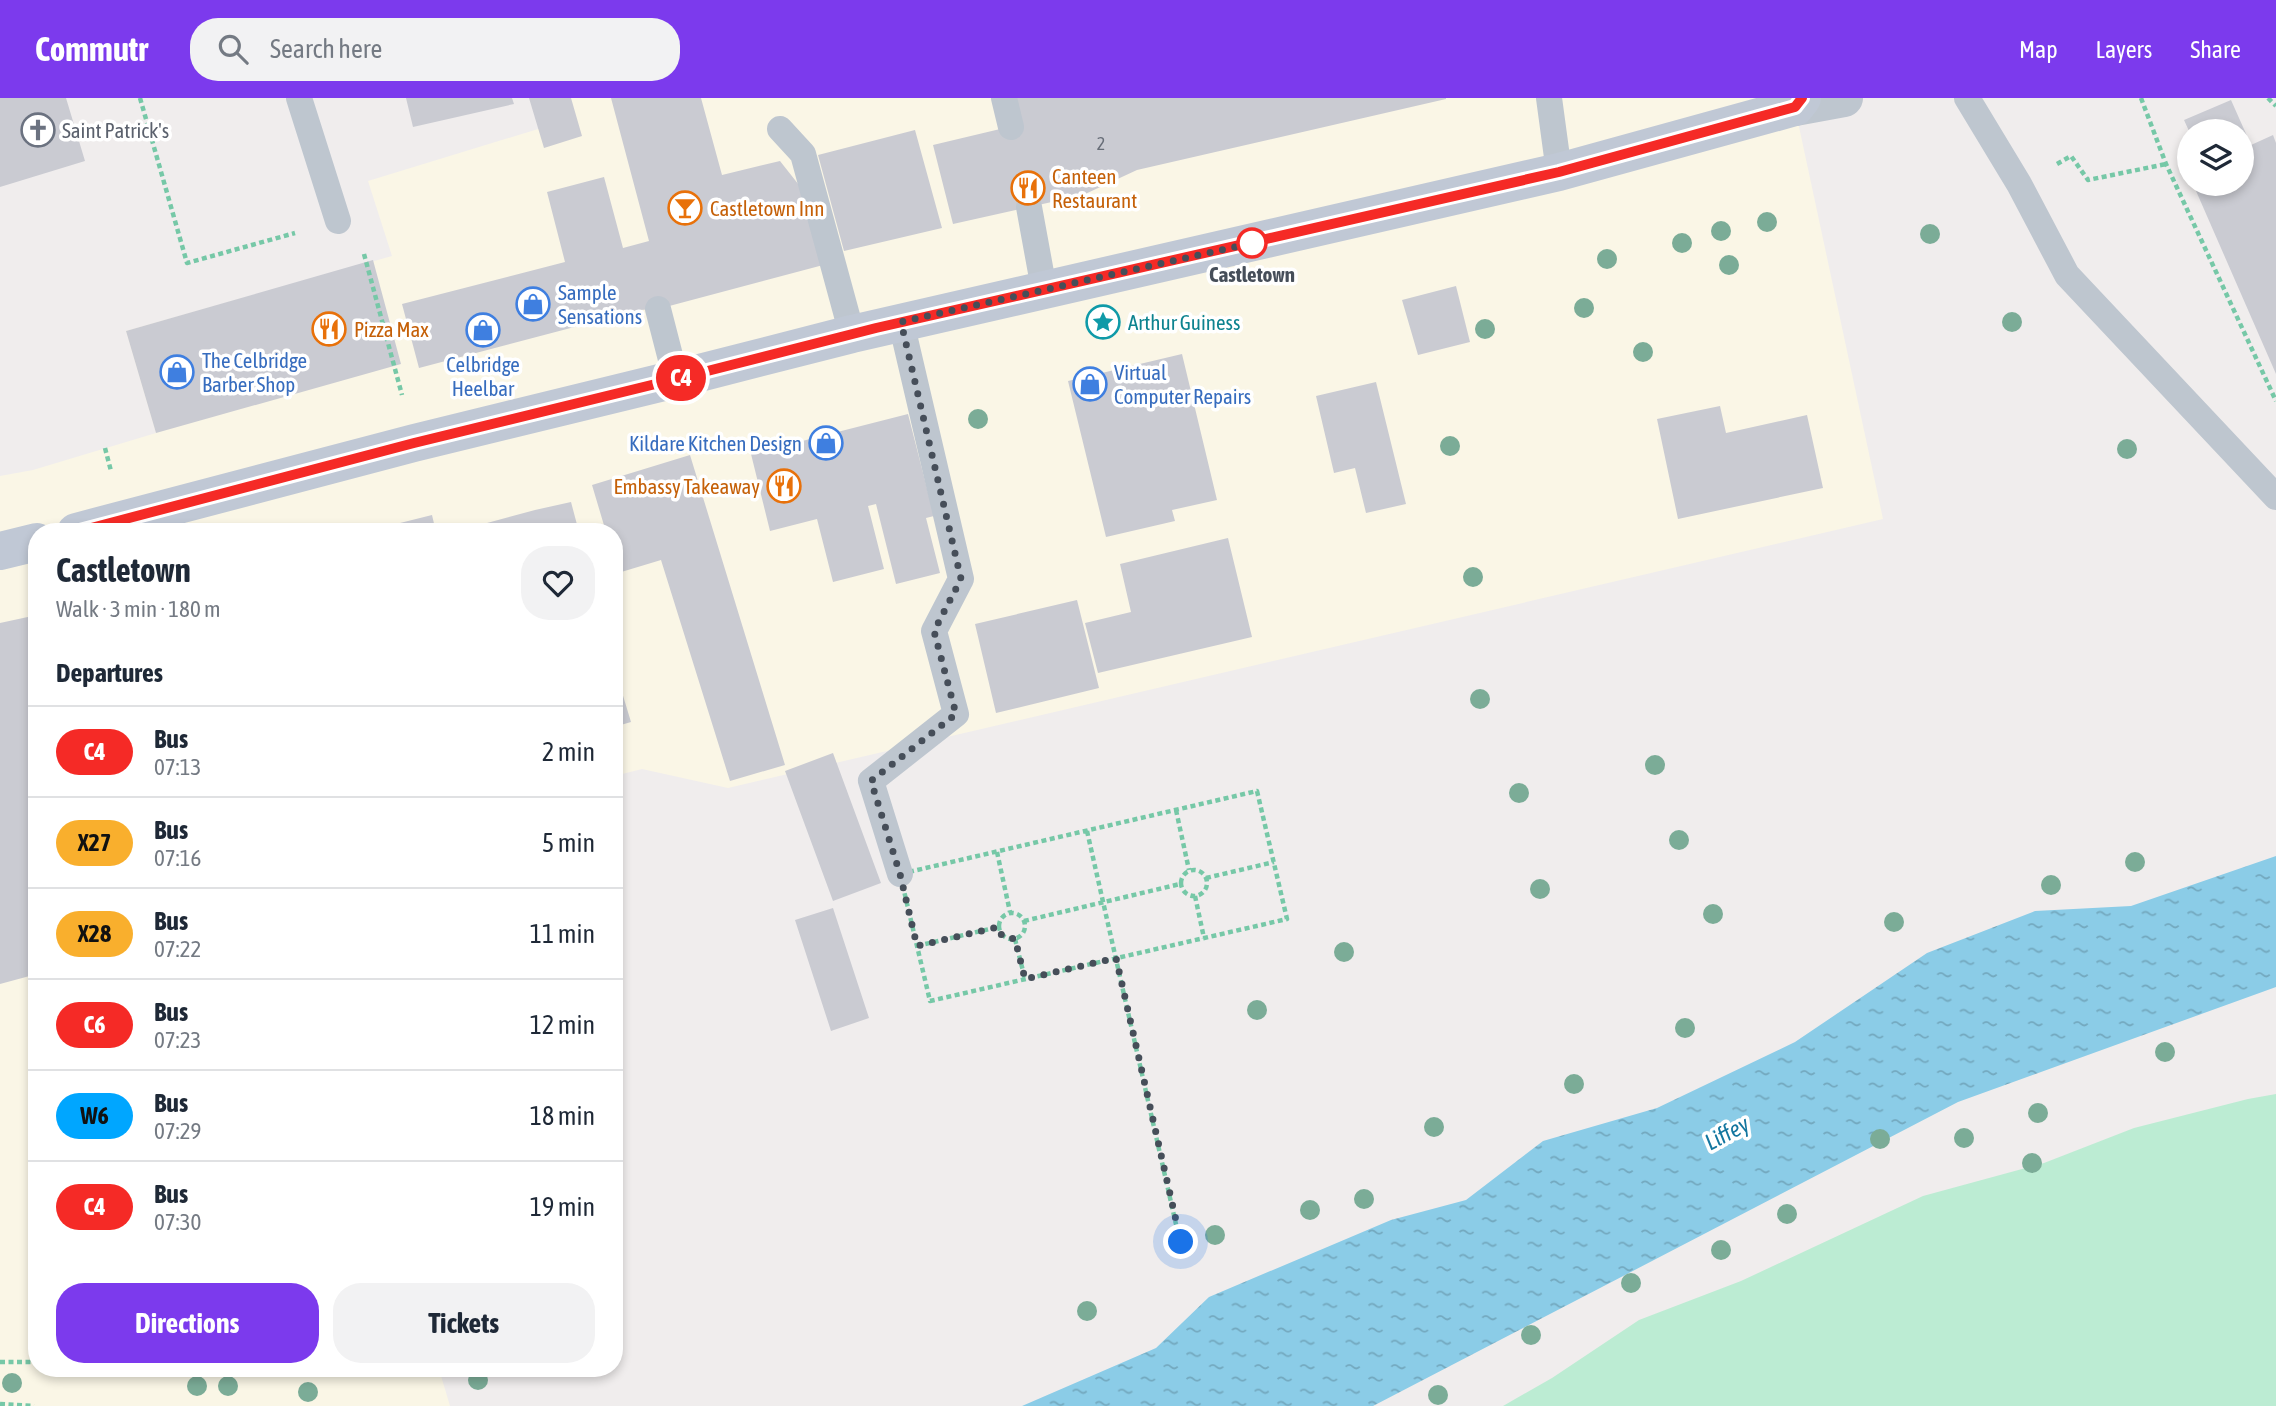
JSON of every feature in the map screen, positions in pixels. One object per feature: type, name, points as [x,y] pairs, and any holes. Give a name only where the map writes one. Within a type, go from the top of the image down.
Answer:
[{"type":"main road","points":[[110,523],[414,443],[901,322],[1559,172],[1799,103]]},
{"type":"street","points":[[1799,103],[1844,98]]},
{"type":"lane","points":[[299,98],[338,221]]},
{"type":"lane","points":[[1004,98],[1011,127]]},
{"type":"lane","points":[[1549,98],[1559,172]]},
{"type":"lane","points":[[1967,98],[2019,184],[2067,275],[2276,497]]},
{"type":"lane","points":[[780,128],[803,154],[852,334]]},
{"type":"lane","points":[[1029,207],[1044,289]]},
{"type":"lane","points":[[658,309],[676,379]]},
{"type":"lane","points":[[900,874],[871,781],[956,714],[934,631],[961,579],[901,322]]},
{"type":"path","points":[[140,98],[187,263],[355,218],[414,443]]},
{"type":"path","points":[[2141,98],[2166,164],[2276,401]]},
{"type":"path","points":[[2268,98],[2276,106]]},
{"type":"path","points":[[2019,184],[2071,156],[2088,180],[2166,164]]},
{"type":"path","points":[[1257,791],[1287,919],[930,1001],[900,874],[1257,791]]},
{"type":"path","points":[[1176,810],[1189,870]]},
{"type":"path","points":[[1087,831],[1181,1242]]},
{"type":"path","points":[[997,852],[1010,912]]},
{"type":"path","points":[[1206,878],[1274,862]]},
{"type":"path","points":[[1189,870],[1198,870],[1206,878],[1205,890],[1195,896],[1184,892],[1180,884],[1189,870]]},
{"type":"path","points":[[1024,921],[1180,884]]},
{"type":"path","points":[[1195,896],[1204,938]]},
{"type":"path","points":[[1010,912],[1020,915],[1024,921],[1025,930],[1015,939],[1002,936],[998,927],[1002,916],[1010,912]]},
{"type":"path","points":[[917,946],[998,927]]},
{"type":"path","points":[[1015,939],[1025,979]]},
{"type":"path","points":[[0,1362],[28,1362]]},
{"type":"path","points":[[0,1404],[34,1406]]},
{"type":"shaded area","points":[[541,98],[1802,98],[1795,108],[1883,519],[728,788],[642,769],[623,774],[623,523],[28,523],[28,1377],[441,1377],[450,1406],[0,1406],[0,476],[33,470],[156,433],[126,331],[392,256],[368,181],[548,126]]},
{"type":"green space","points":[[2276,1094],[2276,1406],[1503,1406],[1552,1378],[1639,1320],[1741,1281],[1923,1196],[2044,1163],[2134,1128]]},
{"type":"water","name":"Liffey","points":[[2276,856],[2276,987],[1958,1102],[1373,1406],[1022,1406],[1156,1348],[1209,1297],[1391,1220],[1466,1200],[1543,1141],[1657,1108],[1795,1042],[1927,953],[2035,911],[2131,906]]},
{"type":"building","name":"Saint Patrick's","points":[[0,98],[66,98],[85,161],[0,187]]},
{"type":"building","points":[[406,98],[512,98],[514,104],[413,127]]},
{"type":"building","points":[[529,98],[571,98],[582,136],[544,148]]},
{"type":"building","points":[[611,98],[701,98],[722,175],[780,161],[810,199],[827,264],[419,368],[402,304],[565,262],[547,192],[604,177],[623,248],[649,241]]},
{"type":"building","points":[[1016,98],[1446,99],[1137,170],[1083,195],[953,224],[933,145],[1021,124]]},
{"type":"building","points":[[2231,100],[2239,119],[2186,119]]},
{"type":"building","points":[[915,130],[942,228],[844,251],[818,155]]},
{"type":"building","points":[[2273,135],[2276,143],[2276,374],[2198,196],[2254,196],[2254,144]]},
{"type":"building","points":[[373,260],[401,364],[156,433],[126,331]]},
{"type":"building","points":[[1456,286],[1470,342],[1418,355],[1402,300]]},
{"type":"building","points":[[1182,354],[1217,500],[1172,510],[1175,521],[1106,537],[1068,381]]},
{"type":"building","points":[[1376,382],[1406,504],[1366,513],[1355,468],[1334,473],[1316,396]]},
{"type":"building","points":[[1720,406],[1726,433],[1807,415],[1823,488],[1678,519],[1657,419]]},
{"type":"building","points":[[908,414],[934,516],[926,518],[940,573],[896,584],[876,504],[868,506],[884,569],[833,582],[817,519],[770,531],[751,454]]},
{"type":"building","points":[[690,455],[785,765],[730,781],[661,560],[623,571],[623,523],[603,523],[592,485]]},
{"type":"building","points":[[571,502],[577,523],[487,523]]},
{"type":"building","points":[[432,515],[434,523],[400,523]]},
{"type":"building","points":[[1228,538],[1252,637],[1098,673],[1085,623],[1131,612],[1120,564]]},
{"type":"building","points":[[1077,600],[1099,688],[996,713],[975,624]]},
{"type":"building","points":[[28,617],[28,976],[0,984],[0,623]]},
{"type":"building","points":[[623,696],[631,722],[623,724]]},
{"type":"building","points":[[833,753],[881,883],[833,901],[785,771]]},
{"type":"building","points":[[833,908],[869,1018],[831,1031],[795,920]]},
{"type":"bus line","name":"C4","points":[[112,523],[414,443],[969,305],[1559,172],[1795,107],[1802,98]]},
{"type":"place","name":"Saint Patrick's","points":[[38,130]]},
{"type":"place","name":"Canteen Restaurant","points":[[1028,188]]},
{"type":"place","name":"Castletown Inn","points":[[685,208]]},
{"type":"place","name":"Castletown","points":[[1252,243]]},
{"type":"place","name":"Sample Sensations","points":[[533,304]]},
{"type":"place","name":"Arthur Guiness","points":[[1103,322]]},
{"type":"place","name":"Pizza Max","points":[[329,329]]},
{"type":"place","name":"Celbridge Heelbar","points":[[483,330]]},
{"type":"place","name":"The Celbridge Barber Shop","points":[[177,372]]},
{"type":"place","name":"Virtual Computer Repairs","points":[[1090,384]]},
{"type":"place","name":"Kildare Kitchen Design","points":[[826,443]]},
{"type":"place","name":"Embassy Takeaway","points":[[784,486]]},
{"type":"route","points":[[1181,1242],[1116,958],[1025,979],[1015,939],[1002,936],[998,927],[917,946],[900,874],[871,781],[956,714],[934,631],[961,579],[901,322],[1252,243]]}]
